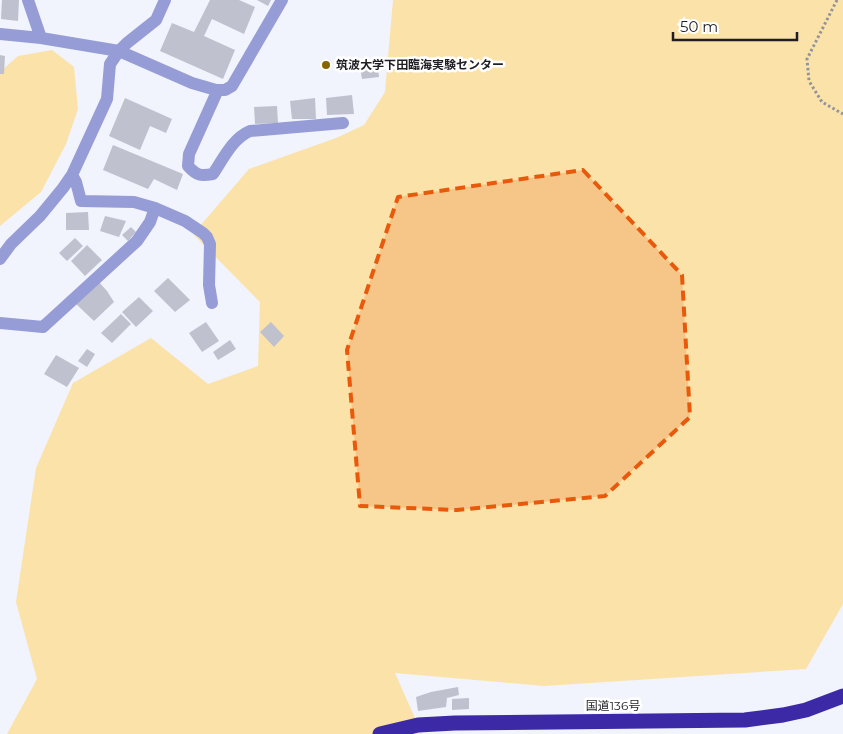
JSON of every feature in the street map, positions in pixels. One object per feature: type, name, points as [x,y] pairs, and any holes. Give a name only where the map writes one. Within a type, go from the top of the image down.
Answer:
[{"type":"highway","name":"国道136号","points":[[380,734],[418,725],[455,723],[745,720],[806,710],[843,696]]},
{"type":"street","points":[[28,0],[41,38]]},
{"type":"street","points":[[0,259],[11,244],[46,209],[72,175],[107,99],[110,64],[127,42],[156,20],[165,0]]},
{"type":"street","points":[[0,34],[41,38],[119,51],[192,82],[216,90],[225,90],[232,86],[282,0]]},
{"type":"street","points":[[216,90],[216,94],[189,154],[188,166],[194,173],[202,176],[213,174],[243,134],[343,123]]},
{"type":"street","points":[[72,175],[81,201],[134,202],[155,208],[185,221],[203,233],[210,244],[209,285],[212,303]]},
{"type":"street","points":[[0,323],[43,327],[137,241],[150,222],[155,208]]},
{"type":"path","points":[[837,0],[806,59],[809,81],[822,102],[843,114]]},
{"type":"highlighted area","points":[[583,170],[682,275],[690,417],[605,496],[457,510],[360,506],[347,350],[398,197]]},
{"type":"shaded area","points":[[393,0],[843,0],[843,604],[806,669],[544,686],[395,673],[422,734],[7,734],[37,679],[16,602],[36,468],[73,383],[151,338],[208,384],[258,366],[260,302],[193,234],[249,169],[336,138],[364,125],[385,92]]},
{"type":"shaded area","points":[[52,50],[74,67],[78,109],[66,144],[41,192],[0,226],[0,72],[18,56]]},
{"type":"building","points":[[2,0],[19,0],[18,21],[1,19]]},
{"type":"building","points":[[210,0],[239,0],[255,7],[244,34],[212,19],[204,36],[235,50],[223,79],[160,51],[172,23],[194,32]]},
{"type":"building","points":[[257,0],[271,0],[268,6]]},
{"type":"building","points":[[0,55],[5,56],[4,74],[0,74]]},
{"type":"building","points":[[377,59],[379,77],[362,79],[359,61]]},
{"type":"building","points":[[352,95],[354,114],[327,115],[326,98]]},
{"type":"building","points":[[125,98],[172,119],[166,133],[150,126],[140,150],[109,136]]},
{"type":"building","points":[[315,98],[316,119],[292,119],[290,101]]},
{"type":"building","points":[[277,106],[278,123],[255,124],[254,107]]},
{"type":"building","points":[[113,145],[183,174],[177,190],[154,179],[148,189],[103,170]]},
{"type":"building","points":[[88,212],[89,230],[66,230],[66,213]]},
{"type":"building","points":[[105,216],[126,221],[119,237],[100,231]]},
{"type":"building","points":[[131,227],[136,232],[128,241],[122,235]]},
{"type":"building","points":[[75,238],[83,246],[67,261],[59,253]]},
{"type":"building","points":[[87,245],[102,260],[85,276],[71,261]]},
{"type":"building","points":[[168,278],[190,300],[175,312],[154,291]]},
{"type":"building","points":[[98,281],[114,302],[94,321],[75,303]]},
{"type":"building","points":[[139,297],[153,311],[136,327],[122,312]]},
{"type":"building","points":[[121,314],[131,324],[112,343],[101,333]]},
{"type":"building","points":[[206,322],[219,341],[202,352],[189,333]]},
{"type":"building","points":[[271,322],[284,336],[274,347],[260,332]]},
{"type":"building","points":[[230,340],[236,349],[218,360],[213,352]]},
{"type":"building","points":[[87,349],[95,354],[87,367],[78,361]]},
{"type":"building","points":[[56,355],[79,368],[67,387],[44,374]]},
{"type":"building","points":[[458,687],[459,695],[447,698],[446,707],[418,711],[416,697]]},
{"type":"building","points":[[469,698],[469,709],[452,710],[452,699]]},
{"type":"place","name":"筑波大学下田臨海実験センター","points":[[326,65]]}]
